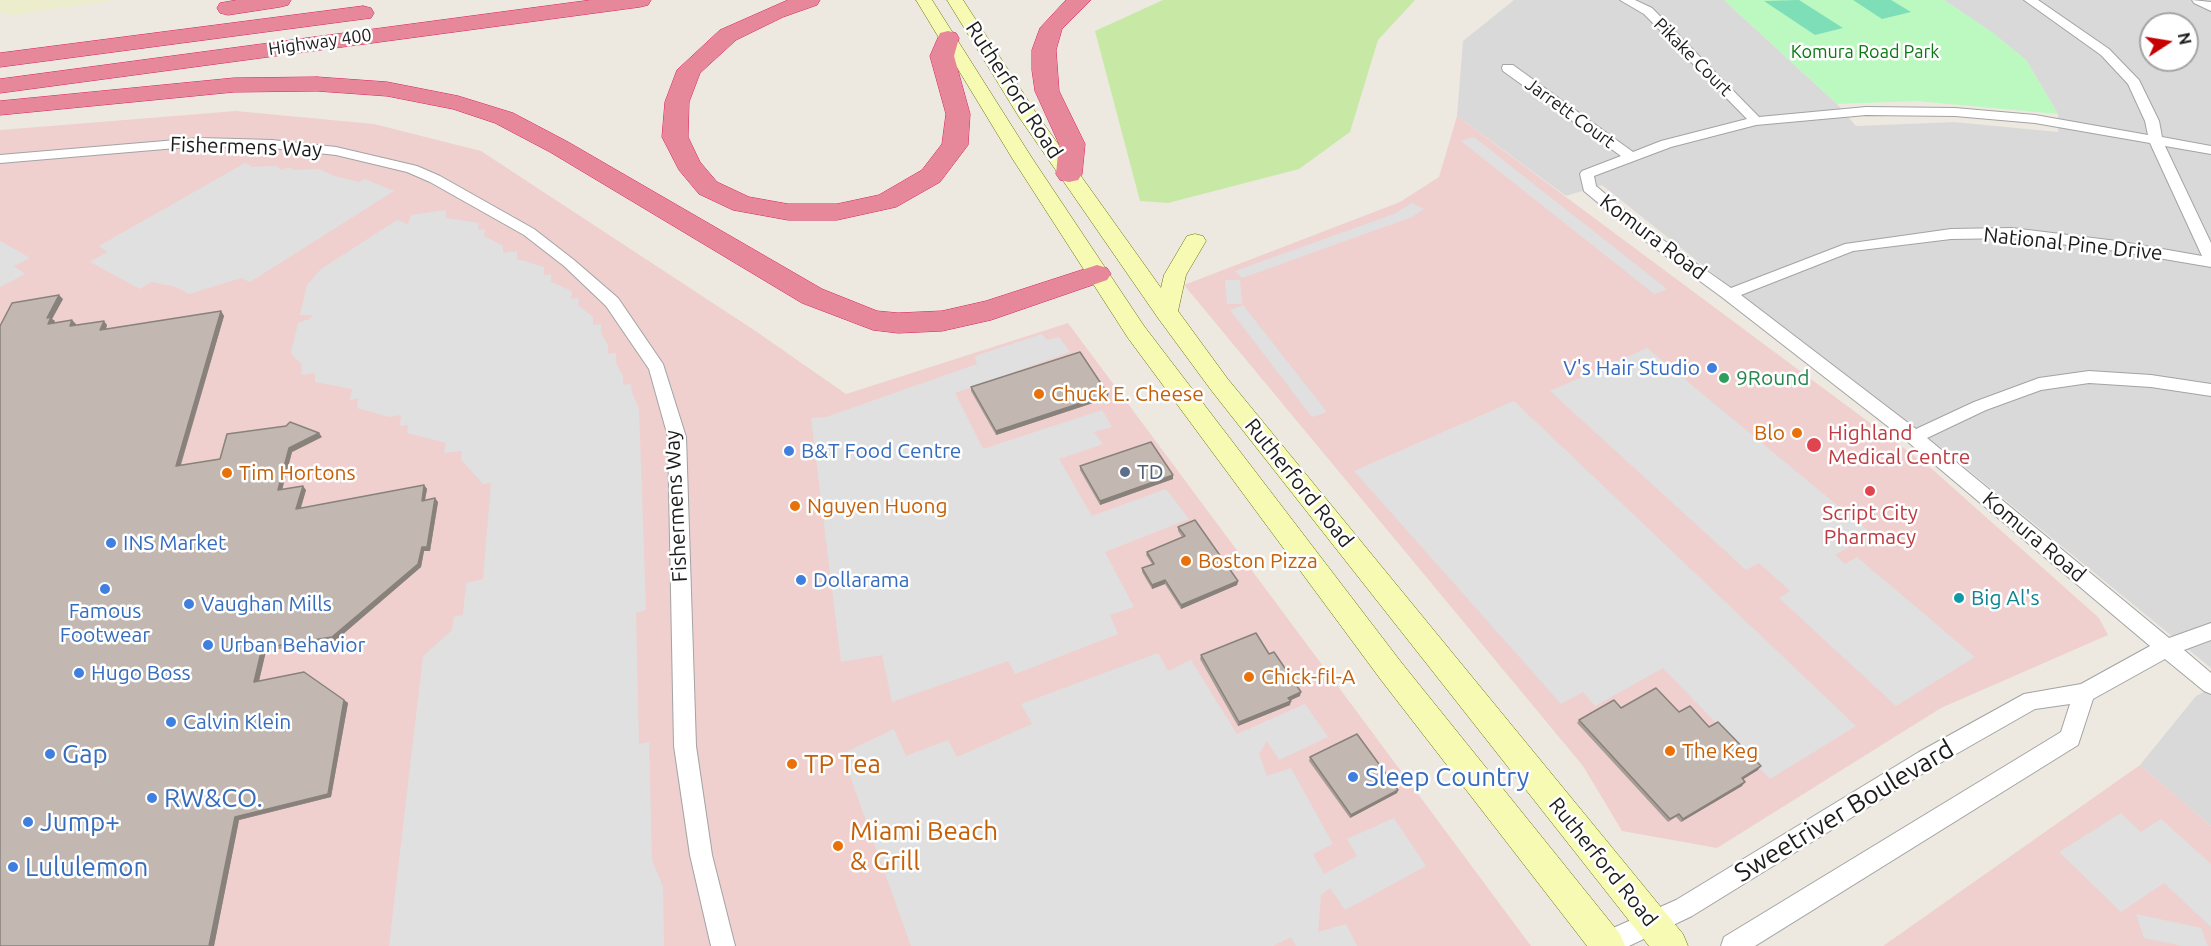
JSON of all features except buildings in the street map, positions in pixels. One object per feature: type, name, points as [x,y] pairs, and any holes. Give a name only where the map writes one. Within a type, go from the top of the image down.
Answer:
[{"type":"highway","points":[[212,10],[280,0]]},
{"type":"highway","name":"Highway 400","points":[[0,86],[640,0]]},
{"type":"highway","points":[[809,0],[775,12],[728,35],[689,70],[677,102],[675,137],[688,165],[708,188],[742,204],[788,212],[837,212],[887,201],[931,176],[955,145],[958,114],[942,56],[948,38]]},
{"type":"highway","points":[[1069,174],[1072,144],[1047,91],[1044,50],[1051,28],[1080,0]]},
{"type":"highway","name":"Highway 400","points":[[0,60],[386,10]]},
{"type":"highway","points":[[0,42],[177,16]]},
{"type":"highway","points":[[0,108],[223,86],[317,84],[387,89],[458,103],[504,118],[559,147],[812,296],[873,320],[898,323],[942,321],[991,310],[1097,274]]},
{"type":"main road","name":"Rutherford Road","points":[[924,0],[1136,332],[1391,671],[1605,945]]},
{"type":"main road","name":"Rutherford Road","points":[[955,0],[1029,117],[1166,313],[1317,507],[1662,935]]},
{"type":"main road","points":[[1166,313],[1175,275],[1195,241]]},
{"type":"main road","points":[[1097,274],[1126,256]]},
{"type":"street","name":"Pikake Court","points":[[1626,0],[1648,11],[1756,121]]},
{"type":"street","points":[[2030,0],[2081,34],[2134,83],[2152,121],[2156,141],[2211,260]]},
{"type":"street","points":[[2198,0],[2211,8]]},
{"type":"street","name":"Jarrett Court","points":[[1508,68],[1631,157]]},
{"type":"street","name":"Komura Road","points":[[2211,150],[2035,119],[1955,112],[1866,111],[1756,121],[1666,144],[1587,174],[1589,189],[1914,437],[2211,685]]},
{"type":"street","name":"Fishermens Way","points":[[0,159],[200,142],[272,144],[336,151],[412,169],[435,179],[529,232],[569,263],[612,302],[657,368],[677,437],[685,746],[700,855],[723,946]]},
{"type":"street","name":"National Pine Drive","points":[[1729,294],[1851,247],[1952,234],[2012,233],[2211,260]]},
{"type":"street","points":[[1914,437],[1980,406],[2039,384],[2089,377],[2151,381],[2211,390]]},
{"type":"street","name":"Sweetriver Boulevard","points":[[1605,945],[1662,935],[1694,903],[1927,759],[2031,700],[2085,693],[2166,648],[2211,631]]},
{"type":"street","points":[[1733,946],[2070,738],[2085,693]]},
{"type":"shaded area","points":[[1514,0],[1724,0],[1837,104],[1856,126],[1954,122],[2058,132],[2058,114],[2026,60],[1991,32],[1944,0],[2211,0],[2211,668],[1950,455],[1755,307],[1602,185],[1566,196],[1457,116],[1463,41]]},
{"type":"shaded area","points":[[236,111],[374,124],[481,151],[754,330],[846,394],[1068,323],[1531,946],[0,946],[0,130]]},
{"type":"shaded area","points":[[1457,116],[1932,469],[2099,618],[2108,635],[1941,708],[1717,848],[1622,831],[1583,766],[1184,285],[1400,202],[1439,177]]},
{"type":"shaded area","points":[[1474,137],[1668,289],[1654,294],[1461,141]]},
{"type":"shaded area","points":[[245,163],[252,167],[276,166],[282,170],[288,167],[294,170],[319,169],[334,176],[359,182],[365,179],[394,191],[250,282],[241,278],[189,294],[176,287],[152,282],[140,289],[90,262],[107,252],[99,246]]},
{"type":"shaded area","points":[[1412,203],[1424,209],[1412,217],[1242,278],[1235,271],[1394,214]]},
{"type":"shaded area","points":[[446,210],[446,218],[479,223],[478,230],[485,229],[484,236],[503,246],[503,253],[517,251],[517,259],[544,267],[544,275],[551,274],[551,282],[572,291],[571,299],[579,298],[578,305],[593,317],[593,325],[601,324],[601,332],[608,346],[608,354],[616,353],[616,363],[623,376],[623,385],[631,384],[639,409],[646,610],[636,613],[639,744],[649,742],[652,860],[663,887],[664,946],[389,946],[423,656],[452,630],[454,617],[463,615],[466,583],[483,579],[491,483],[483,484],[461,460],[462,451],[444,453],[446,443],[407,433],[408,425],[400,426],[401,415],[389,417],[357,408],[358,398],[350,400],[352,389],[315,382],[315,373],[301,375],[302,365],[291,353],[298,323],[313,315],[300,315],[307,285],[321,269],[397,220],[408,224],[411,215]]},
{"type":"shaded area","points":[[0,241],[30,258],[14,266],[25,274],[0,287]]},
{"type":"shaded area","points":[[1225,280],[1240,280],[1242,304],[1227,304]]},
{"type":"shaded area","points":[[1243,305],[1327,412],[1312,417],[1230,310]]},
{"type":"shaded area","points":[[1042,334],[1047,340],[1059,337],[1070,352],[955,393],[983,449],[1102,410],[1112,427],[1094,432],[1103,444],[1059,459],[1092,516],[1166,489],[1189,519],[1105,552],[1134,607],[1110,615],[1118,634],[1015,674],[1008,661],[892,702],[882,655],[841,662],[811,418],[826,417],[977,364],[975,356]]},
{"type":"shaded area","points":[[1647,348],[1872,534],[1835,555],[1845,564],[1857,557],[1975,657],[1896,706],[1779,598],[1790,591],[1759,563],[1746,570],[1550,391]]},
{"type":"shaded area","points":[[1514,401],[1856,726],[1770,779],[1663,668],[1595,706],[1583,692],[1561,704],[1354,471]]},
{"type":"shaded area","points":[[1158,653],[1168,671],[1191,660],[1237,734],[1305,704],[1328,737],[1279,760],[1267,741],[1259,754],[1267,776],[1291,768],[1333,844],[1313,854],[1324,874],[1357,856],[1347,839],[1394,818],[1426,866],[1345,910],[1330,888],[1321,895],[1318,932],[1346,924],[1357,946],[1296,946],[1291,937],[1273,946],[911,946],[842,754],[894,729],[906,756],[948,740],[957,757],[1032,724],[1021,704]]},
{"type":"shaded area","points":[[2211,688],[2211,826],[2140,765],[2196,696]]},
{"type":"shaded area","points":[[2140,765],[2211,826],[2211,946],[1883,946]]},
{"type":"shaded area","points":[[2121,813],[2141,832],[2161,819],[2211,864],[2211,927],[2164,883],[2121,912],[2059,852]]},
{"type":"shaded area","points":[[2136,914],[2201,928],[2208,946],[2182,946],[2144,938]]},
{"type":"green space","points":[[0,0],[115,0],[14,15],[0,12]]},
{"type":"green space","points":[[1163,0],[1415,0],[1378,40],[1350,132],[1299,169],[1168,203],[1140,201],[1095,31]]},
{"type":"green space","name":"Komura Road Park","points":[[1724,0],[1944,0],[1992,32],[2026,60],[2058,114],[1916,101],[1837,104]]},
{"type":"green space","points":[[1799,0],[1843,28],[1815,35],[1764,1]]},
{"type":"green space","points":[[1853,0],[1891,0],[1911,12],[1882,19]]},
{"type":"place","name":"V's Hair Studio","points":[[1712,368]]},
{"type":"place","name":"9Round","points":[[1724,378]]},
{"type":"place","name":"Chuck E. Cheese","points":[[1039,394]]},
{"type":"place","name":"Blo","points":[[1797,433]]},
{"type":"place","name":"Highland Medical Centre","points":[[1814,445]]},
{"type":"place","name":"B&T Food Centre","points":[[789,451]]},
{"type":"place","name":"TD","points":[[1125,472]]},
{"type":"place","name":"Tim Hortons","points":[[227,473]]},
{"type":"place","name":"Script City Pharmacy","points":[[1870,491]]},
{"type":"place","name":"Nguyen Huong","points":[[795,506]]},
{"type":"place","name":"INS Market","points":[[111,543]]},
{"type":"place","name":"Boston Pizza","points":[[1186,561]]},
{"type":"place","name":"Dollarama","points":[[801,580]]},
{"type":"place","name":"Famous Footwear","points":[[105,589]]},
{"type":"place","name":"Big Al's","points":[[1959,598]]},
{"type":"place","name":"Vaughan Mills","points":[[189,604]]},
{"type":"place","name":"Urban Behavior","points":[[208,645]]},
{"type":"place","name":"Hugo Boss","points":[[79,673]]},
{"type":"place","name":"Chick-fil-A","points":[[1249,677]]},
{"type":"place","name":"Calvin Klein","points":[[171,722]]},
{"type":"place","name":"The Keg","points":[[1670,751]]},
{"type":"place","name":"Gap","points":[[50,754]]},
{"type":"place","name":"TP Tea","points":[[792,764]]},
{"type":"place","name":"Sleep Country","points":[[1353,777]]},
{"type":"place","name":"RW&CO.","points":[[152,798]]},
{"type":"place","name":"Jump+","points":[[28,822]]},
{"type":"place","name":"Miami Beach & Grill","points":[[838,846]]},
{"type":"place","name":"Lululemon","points":[[13,867]]}]
